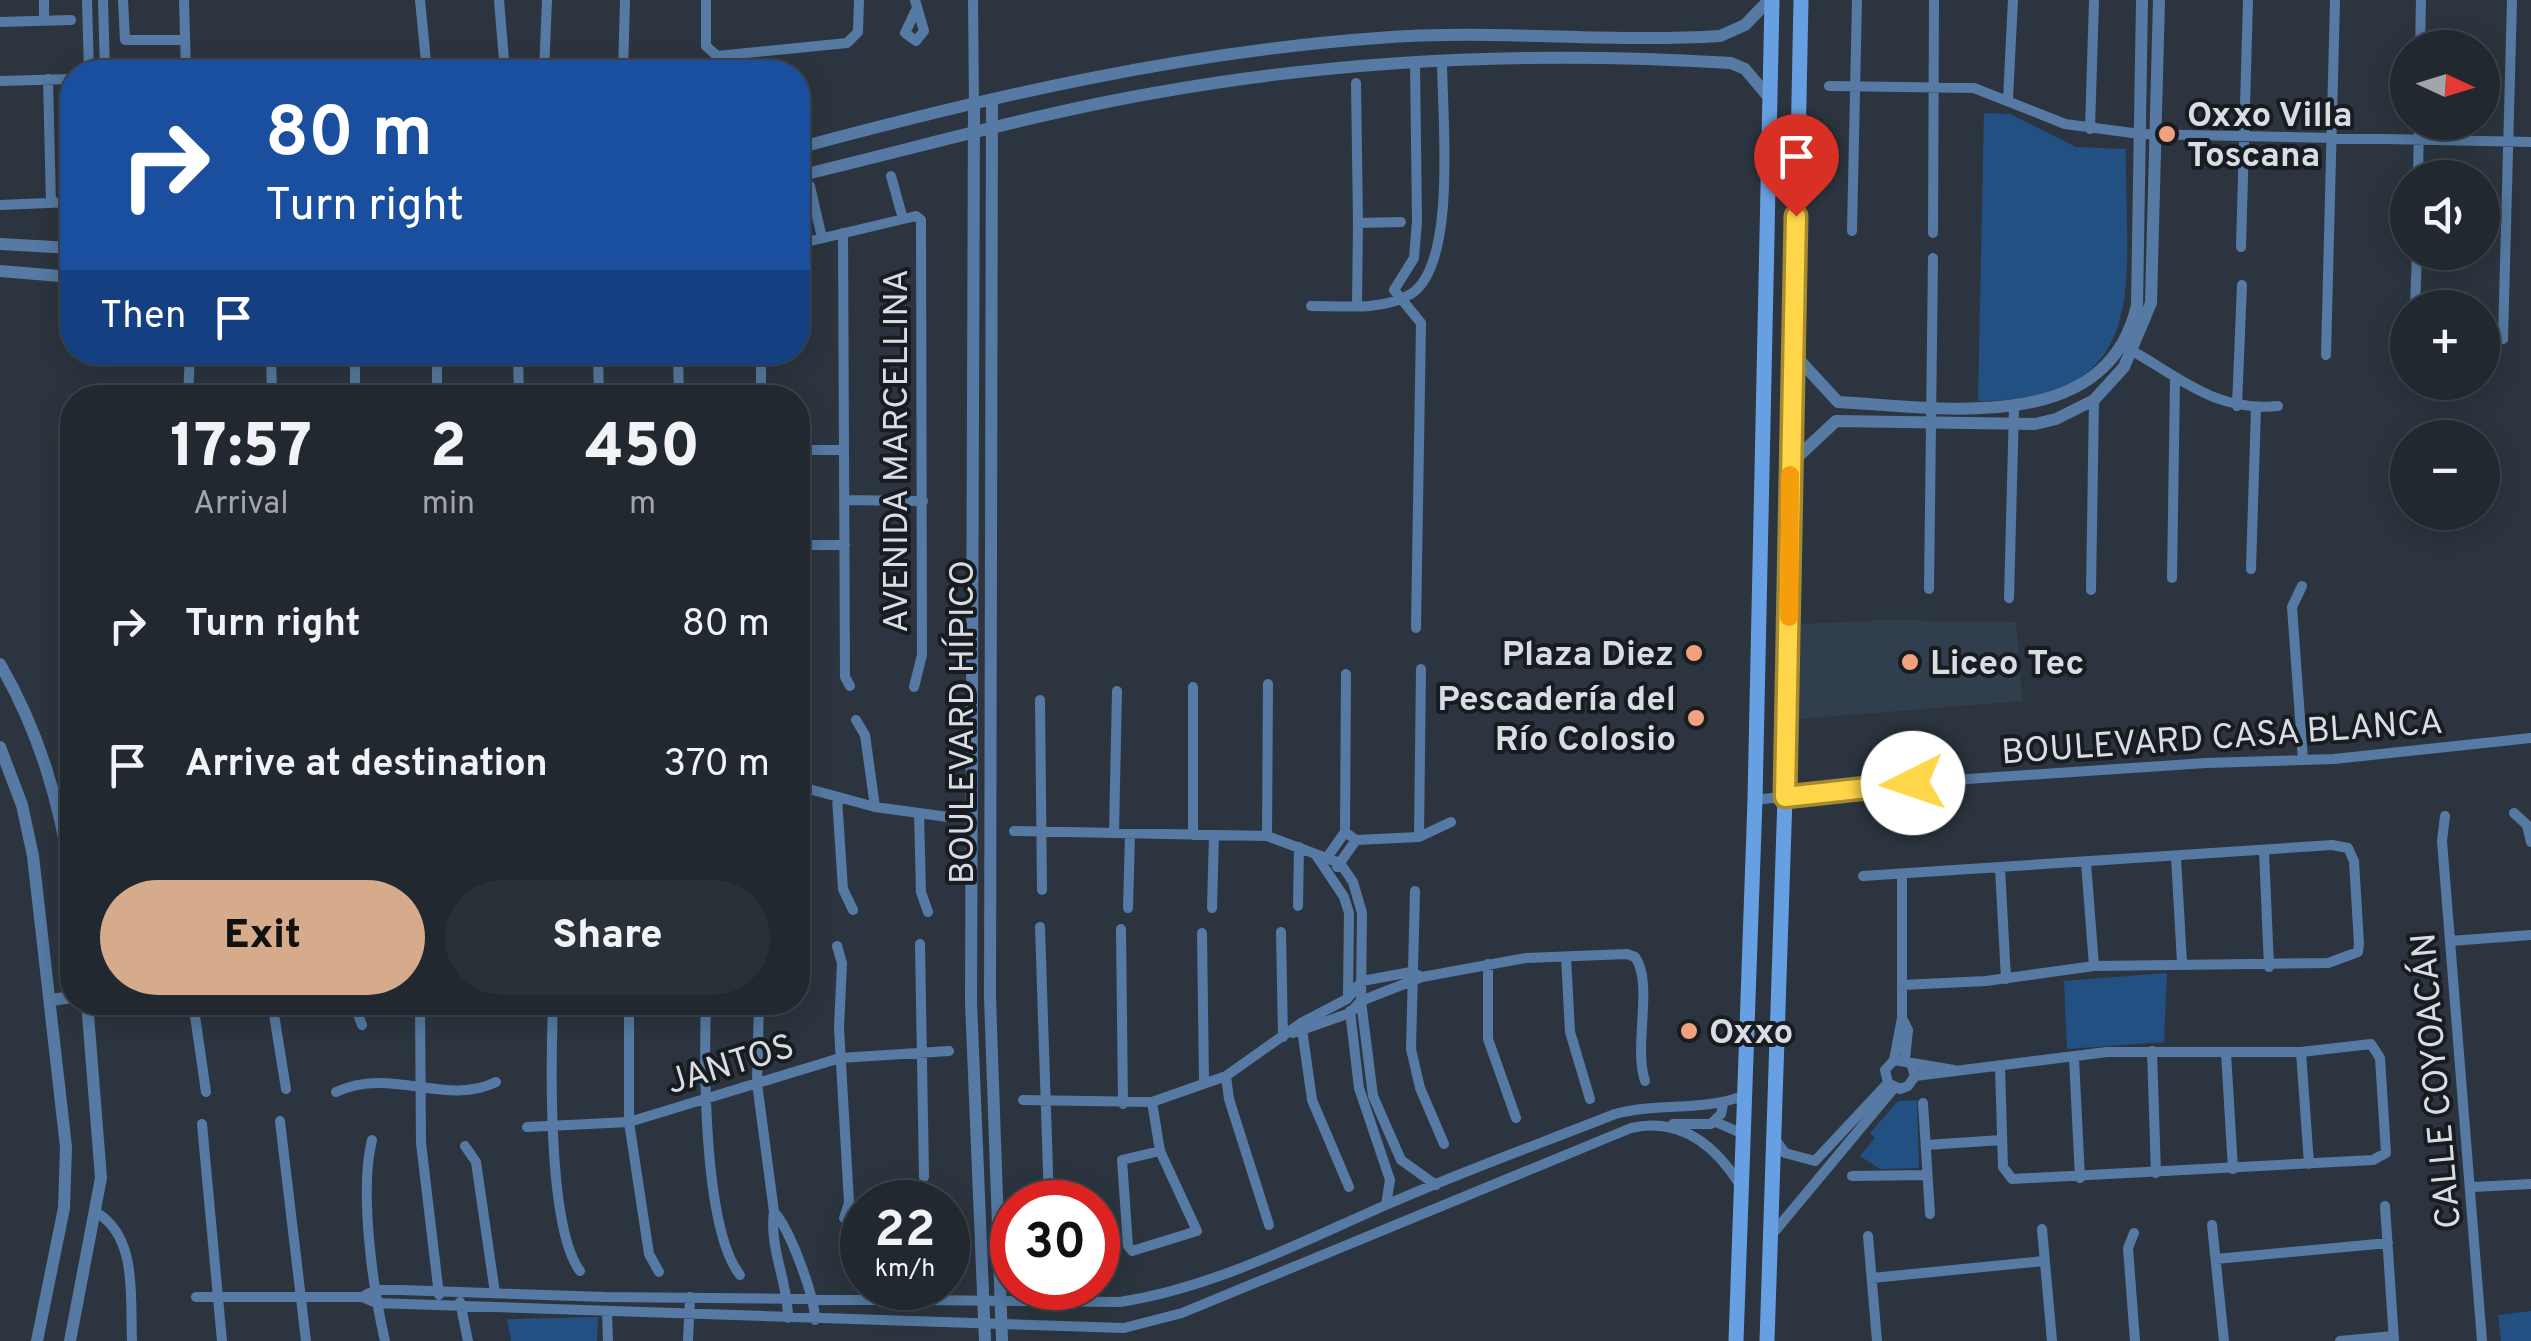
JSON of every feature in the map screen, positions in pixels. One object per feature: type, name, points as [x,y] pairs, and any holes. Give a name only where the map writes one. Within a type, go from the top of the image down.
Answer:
[{"type":"main road","points":[[1736,1341],[1755,800],[1771,0]]},
{"type":"main road","points":[[1767,1341],[1785,797],[1801,0]]},
{"type":"main road","points":[[1769,216],[1796,216]]},
{"type":"main road","points":[[1738,1244],[1746,1296],[1745,1341]]},
{"type":"street","points":[[44,0],[44,21]]},
{"type":"street","points":[[87,0],[89,60]]},
{"type":"street","points":[[103,0],[105,60]]},
{"type":"street","points":[[123,0],[126,40],[185,40]]},
{"type":"street","points":[[184,0],[186,60]]},
{"type":"street","points":[[420,0],[426,60]]},
{"type":"street","points":[[499,0],[504,60]]},
{"type":"street","points":[[544,60],[547,0]]},
{"type":"street","points":[[623,60],[625,0]]},
{"type":"street","points":[[706,0],[706,46],[716,56],[847,43],[858,32],[859,0]]},
{"type":"street","points":[[973,0],[974,107]]},
{"type":"street","points":[[810,145],[1162,64],[1377,38],[1514,33],[1720,36],[1745,26],[1771,0]]},
{"type":"street","points":[[1852,231],[1857,0]]},
{"type":"street","points":[[1933,234],[1934,0]]},
{"type":"street","points":[[2008,100],[2014,0]]},
{"type":"street","points":[[2090,129],[2094,0]]},
{"type":"street","points":[[1792,352],[1838,402],[2014,407],[2048,401],[2086,382],[2128,348],[2136,304],[2142,0]]},
{"type":"street","points":[[1790,463],[1836,421],[2013,424],[2056,419],[2094,400],[2151,304],[2159,0]]},
{"type":"street","points":[[2241,247],[2248,0]]},
{"type":"street","points":[[2326,355],[2335,0]]},
{"type":"street","points":[[2420,30],[2421,0]]},
{"type":"street","points":[[2504,339],[2512,0]]},
{"type":"street","points":[[0,22],[71,20]]},
{"type":"street","points":[[1311,306],[1357,306],[1400,298],[1426,279],[1436,258],[1442,221],[1442,61]]},
{"type":"street","points":[[810,173],[1152,93],[1292,73],[1415,63],[1730,63],[1745,69],[1771,100]]},
{"type":"street","points":[[1415,63],[1414,258],[1394,290],[1420,323],[1416,628]]},
{"type":"street","points":[[0,81],[60,79]]},
{"type":"street","points":[[48,80],[51,203]]},
{"type":"street","points":[[1356,83],[1357,306]]},
{"type":"street","points":[[1829,86],[1974,88],[2050,120],[2140,134],[2390,139]]},
{"type":"street","name":"BOULEVARD HÍPICO","points":[[992,102],[990,998],[997,1180]]},
{"type":"street","name":"BOULEVARD HÍPICO","points":[[974,107],[971,1002],[985,1341]]},
{"type":"street","points":[[2418,160],[2419,140],[2531,142]]},
{"type":"street","name":"AVENIDA MARCELLINA","points":[[891,176],[903,219],[916,216],[922,229],[922,655],[914,687]]},
{"type":"street","points":[[810,186],[822,238]]},
{"type":"street","points":[[0,204],[60,203]]},
{"type":"street","points":[[810,241],[903,219]]},
{"type":"street","points":[[1358,222],[1402,222]]},
{"type":"street","points":[[844,233],[845,678],[850,686]]},
{"type":"street","points":[[0,244],[60,247]]},
{"type":"street","points":[[1929,589],[1933,258]]},
{"type":"street","points":[[0,271],[60,275]]},
{"type":"street","points":[[2238,406],[2242,285]]},
{"type":"street","points":[[2128,348],[2175,381],[2238,406],[2278,406]]},
{"type":"street","points":[[2172,578],[2175,381]]},
{"type":"street","points":[[2091,590],[2094,400]]},
{"type":"street","points":[[1836,421],[1838,402]]},
{"type":"street","points":[[1878,420],[1879,404]]},
{"type":"street","points":[[2009,598],[2014,407]]},
{"type":"street","points":[[2251,569],[2256,408]]},
{"type":"street","points":[[810,450],[844,450]]},
{"type":"street","points":[[844,500],[923,502]]},
{"type":"street","points":[[810,545],[845,545]]},
{"type":"street","points":[[2302,586],[2292,607],[2303,760]]},
{"type":"street","points":[[0,664],[27,714],[45,762],[60,829]]},
{"type":"street","points":[[1419,836],[1421,669]]},
{"type":"street","points":[[1323,863],[1346,832],[1346,674]]},
{"type":"street","points":[[1267,836],[1268,684]]},
{"type":"street","points":[[1193,835],[1194,687]]},
{"type":"street","points":[[1114,833],[1116,691]]},
{"type":"street","points":[[1040,700],[1042,890]]},
{"type":"street","points":[[856,720],[865,735],[875,807]]},
{"type":"street","name":"BOULEVARD CASA BLANCA","points":[[1755,800],[1894,784],[2531,742]]},
{"type":"street","points":[[0,747],[22,805],[33,856],[51,1000],[66,1177],[58,1244],[37,1341]]},
{"type":"street","points":[[810,790],[875,807],[948,817]]},
{"type":"street","points":[[838,798],[844,889],[853,910]]},
{"type":"street","points":[[2514,812],[2527,825],[2531,842]]},
{"type":"street","points":[[919,813],[921,892],[928,912]]},
{"type":"street","name":"CALLE COYOACÁN","points":[[2445,816],[2442,840],[2473,1187],[2482,1341]]},
{"type":"street","points":[[1346,832],[1356,840],[1419,836],[1451,822]]},
{"type":"street","points":[[1014,832],[1267,836],[1299,847],[1323,863],[1349,913],[1348,999],[1355,1073],[1390,1180],[1386,1204]]},
{"type":"street","points":[[1128,908],[1130,834]]},
{"type":"street","points":[[1212,908],[1214,835]]},
{"type":"street","points":[[1340,863],[1356,840]]},
{"type":"street","points":[[974,843],[990,842]]},
{"type":"street","points":[[1298,906],[1299,847]]},
{"type":"street","points":[[1863,876],[2348,848],[2354,861],[2359,944],[2358,952],[2346,960],[2269,967],[2182,963],[2094,966],[2006,980],[1902,984]]},
{"type":"street","points":[[2264,851],[2269,967]]},
{"type":"street","points":[[2176,857],[2182,963]]},
{"type":"street","points":[[1323,863],[1340,863]]},
{"type":"street","points":[[1340,863],[1353,882],[1362,914],[1362,1001],[1369,1080],[1394,1150],[1410,1168],[1436,1184]]},
{"type":"street","points":[[2086,863],[2094,966]]},
{"type":"street","points":[[2000,868],[2006,980]]},
{"type":"street","points":[[1902,874],[1903,1061],[1914,1076]]},
{"type":"street","points":[[1414,891],[1417,974],[1410,985],[1411,1048],[1420,1088],[1444,1144]]},
{"type":"street","points":[[1040,927],[1048,1180]]},
{"type":"street","points":[[1121,929],[1123,1104]]},
{"type":"street","points":[[1281,932],[1295,1031],[1312,1100],[1349,1187]]},
{"type":"street","points":[[1202,933],[1204,1082]]},
{"type":"street","points":[[2450,941],[2531,935]]},
{"type":"street","points":[[920,944],[924,1178]]},
{"type":"street","points":[[838,946],[842,963],[840,1058],[848,1180]]},
{"type":"street","points":[[1023,1100],[1152,1102],[1226,1076],[1348,999],[1362,980],[1488,964],[1627,954],[1640,964],[1639,1063],[1645,1081]]},
{"type":"street","points":[[1566,957],[1570,1032],[1590,1099]]},
{"type":"street","points":[[1488,964],[1488,1039],[1516,1118]]},
{"type":"street","points":[[1295,1031],[1350,1013],[1362,1001],[1410,985]]},
{"type":"street","points":[[51,1000],[60,999]]},
{"type":"street","points":[[70,1341],[97,1214],[101,1145],[89,1015]]},
{"type":"street","points":[[194,1015],[206,1092]]},
{"type":"street","points":[[274,1015],[286,1089]]},
{"type":"street","points":[[358,1015],[362,1025]]},
{"type":"street","points":[[420,1015],[421,1143],[440,1305]]},
{"type":"street","points":[[553,1015],[552,1127],[570,1252],[580,1271]]},
{"type":"street","points":[[629,1015],[629,1122],[649,1254],[660,1272]]},
{"type":"street","points":[[706,1015],[703,1102],[727,1256],[740,1276]]},
{"type":"street","points":[[759,1015],[757,1083],[774,1212],[771,1232],[788,1297],[788,1318]]},
{"type":"street","points":[[1914,1076],[2152,1051],[2301,1052],[2364,1044],[2376,1047],[2388,1145],[2386,1153],[2373,1160],[2080,1178],[2008,1178],[2003,1167],[2000,1067]]},
{"type":"street","name":"JANTOS","points":[[527,1126],[629,1122],[840,1058],[949,1050]]},
{"type":"street","points":[[2152,1051],[2156,1173]]},
{"type":"street","points":[[2301,1052],[2309,1164]]},
{"type":"street","points":[[2226,1053],[2233,1168]]},
{"type":"street","points":[[2074,1058],[2080,1178]]},
{"type":"street","points":[[1891,1085],[1885,1070],[1903,1061],[1944,1064],[1954,1070]]},
{"type":"street","points":[[1226,1076],[1269,1225]]},
{"type":"street","points":[[1774,1138],[1786,1154],[1814,1161],[1891,1085],[1908,1086],[1914,1076]]},
{"type":"street","points":[[336,1092],[352,1084],[396,1080],[479,1090],[496,1082]]},
{"type":"street","points":[[1770,1237],[1891,1085]]},
{"type":"street","points":[[1120,1301],[1148,1298],[1272,1258],[1386,1204],[1640,1107],[1723,1104],[1745,1095]]},
{"type":"street","points":[[1152,1102],[1160,1151],[1197,1231],[1132,1251],[1128,1246],[1122,1160],[1160,1151]]},
{"type":"street","points":[[1924,1102],[1930,1214]]},
{"type":"street","points":[[1716,1122],[1723,1104]]},
{"type":"street","points":[[1640,1107],[1643,1125]]},
{"type":"street","points":[[280,1121],[298,1299],[306,1341]]},
{"type":"street","points":[[196,1297],[362,1298],[376,1303],[541,1311],[1091,1329],[1158,1322],[1643,1125],[1716,1122],[1743,1134]]},
{"type":"street","points":[[202,1124],[215,1298],[222,1341]]},
{"type":"street","points":[[1672,1125],[1704,1143],[1741,1186]]},
{"type":"street","points":[[372,1140],[368,1168],[375,1290],[385,1341]]},
{"type":"street","points":[[1926,1145],[2002,1140]]},
{"type":"street","points":[[464,1146],[476,1162],[494,1292]]},
{"type":"street","points":[[1852,1176],[1927,1175]]},
{"type":"street","points":[[1454,1178],[1460,1198]]},
{"type":"street","points":[[2473,1187],[2531,1184]]},
{"type":"street","points":[[2340,1341],[2394,1339],[2385,1206]]},
{"type":"street","points":[[774,1212],[786,1225],[801,1273],[816,1297],[815,1320]]},
{"type":"street","points":[[97,1214],[112,1222],[121,1236],[128,1270],[132,1341]]},
{"type":"street","points":[[2212,1225],[2224,1341]]},
{"type":"street","points":[[2042,1229],[2052,1341]]},
{"type":"street","points":[[2134,1234],[2128,1248],[2136,1341]]},
{"type":"street","points":[[1868,1236],[1877,1341]]},
{"type":"street","points":[[2216,1260],[2388,1244]]},
{"type":"street","points":[[1272,1258],[1278,1273]]},
{"type":"street","points":[[1872,1278],[2044,1261]]},
{"type":"street","points":[[362,1298],[375,1290],[990,1304]]},
{"type":"street","points":[[459,1291],[468,1341]]},
{"type":"street","points":[[541,1311],[543,1295]]},
{"type":"street","points":[[688,1341],[690,1298]]},
{"type":"street","points":[[727,1316],[728,1298]]},
{"type":"street","name":"BOULEVARD HÍPICO","points":[[1001,1310],[1002,1341]]},
{"type":"street","points":[[607,1313],[608,1341]]},
{"type":"shaded area","points":[[1984,113],[2010,114],[2076,147],[2126,149],[2127,245],[2118,325],[2103,356],[2076,380],[2036,395],[1978,401]]},
{"type":"shaded area","name":"Liceo Tec","points":[[1886,620],[2016,622],[2022,701],[1799,719],[1801,624]]},
{"type":"shaded area","points":[[2167,973],[2164,1042],[2067,1049],[2064,981]]},
{"type":"shaded area","points":[[1917,1100],[1919,1168],[1880,1169],[1860,1156],[1875,1138],[1870,1133],[1898,1101]]},
{"type":"shaded area","points":[[2531,1311],[2531,1341],[2501,1341],[2498,1315]]},
{"type":"shaded area","points":[[598,1317],[597,1341],[511,1341],[507,1319]]},
{"type":"slow traffic","points":[[1789,617],[1790,475]]},
{"type":"place","name":"Oxxo Villa Toscana","points":[[2167,134]]},
{"type":"place","name":"Plaza Diez","points":[[1694,653]]},
{"type":"place","name":"Liceo Tec","points":[[1910,662]]},
{"type":"place","name":"Pescadería del Río Colosio","points":[[1696,718]]},
{"type":"place","name":"Oxxo","points":[[1689,1031]]},
{"type":"route","points":[[1796,216],[1785,797],[1913,783]]}]
